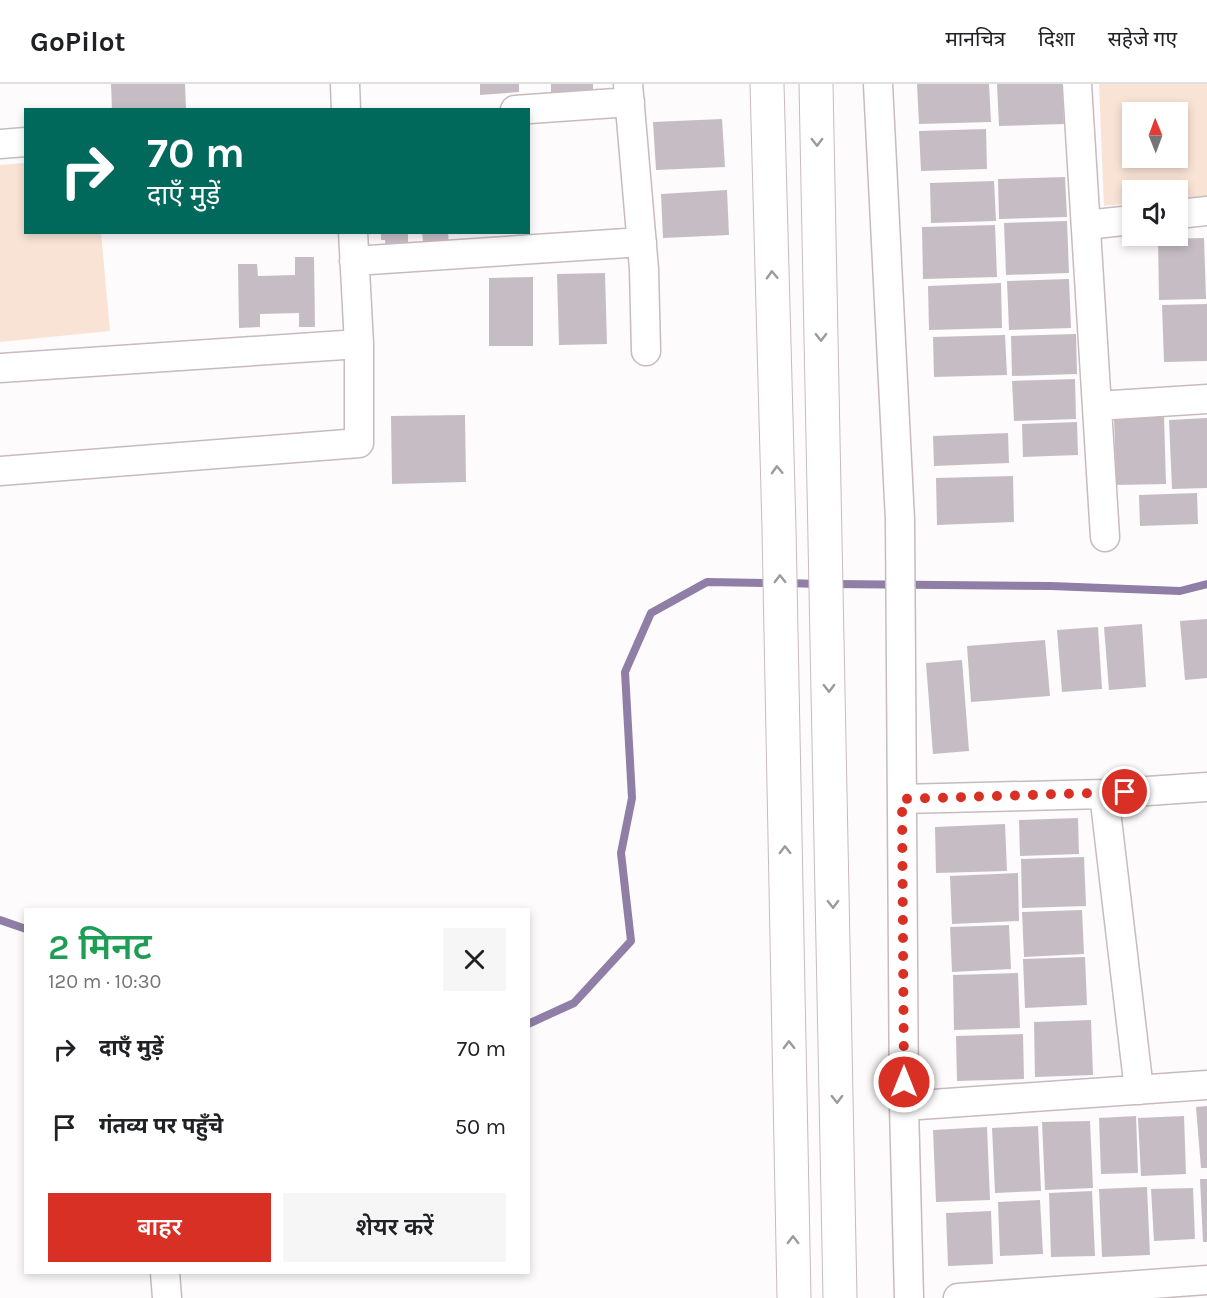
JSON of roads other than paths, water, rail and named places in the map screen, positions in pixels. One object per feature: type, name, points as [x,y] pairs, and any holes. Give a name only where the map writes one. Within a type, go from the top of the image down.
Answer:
[{"type":"street","points":[[345,84],[346,108]]},
{"type":"street","points":[[767,84],[779,529],[794,1298]]},
{"type":"street","points":[[816,84],[840,1298]]},
{"type":"street","points":[[878,84],[900,520],[904,1106],[909,1298]]},
{"type":"street","points":[[1077,84],[1105,537]]},
{"type":"street","points":[[528,108],[629,93],[642,243],[646,351]]},
{"type":"street","points":[[0,144],[24,142]]},
{"type":"street","points":[[1188,213],[1207,211]]},
{"type":"street","points":[[1086,225],[1122,221]]},
{"type":"street","points":[[0,471],[360,443],[359,344],[353,234]]},
{"type":"street","points":[[354,261],[642,243]]},
{"type":"street","points":[[0,368],[359,344]]},
{"type":"street","points":[[1096,406],[1207,399]]},
{"type":"street","points":[[902,799],[1104,794],[1207,787]]},
{"type":"street","points":[[1104,794],[1139,1090]]},
{"type":"street","points":[[904,1106],[1207,1085]]},
{"type":"street","points":[[165,1274],[167,1298]]},
{"type":"street","points":[[958,1298],[1068,1294],[1207,1280]]},
{"type":"waterway","points":[[530,1023],[574,1003],[631,941],[621,853],[632,798],[625,672],[651,613],[707,582],[772,583]]},
{"type":"waterway","points":[[785,583],[820,584]]},
{"type":"waterway","points":[[833,584],[1051,586],[1180,591],[1207,584]]},
{"type":"waterway","points":[[0,920],[24,928]]}]
